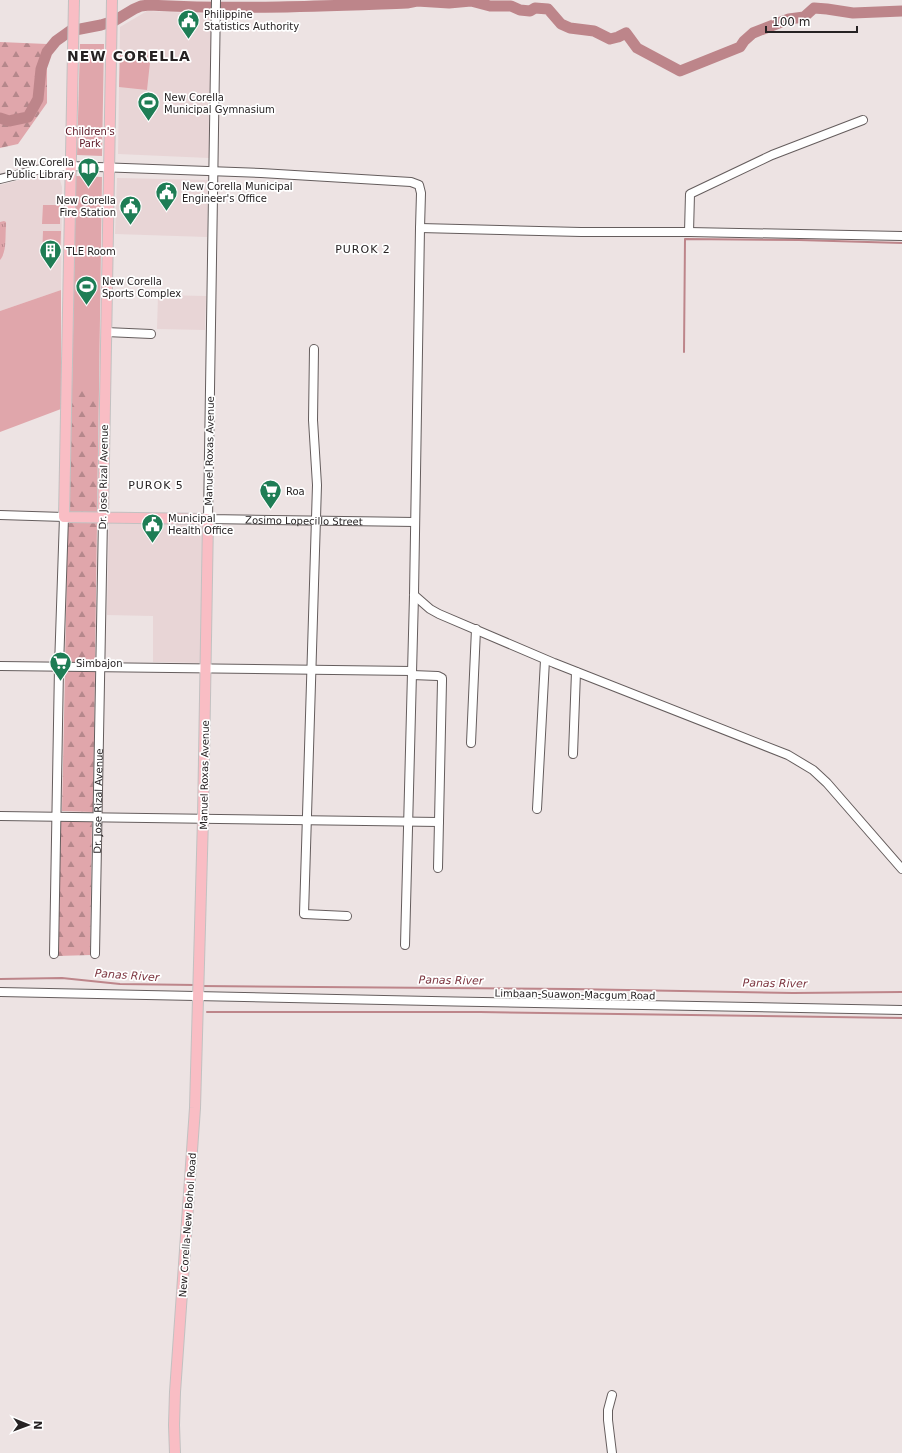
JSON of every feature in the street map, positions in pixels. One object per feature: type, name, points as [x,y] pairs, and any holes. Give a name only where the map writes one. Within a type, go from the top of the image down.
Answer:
[{"type":"main road","points":[[64,517],[74,0]]},
{"type":"main road","name":"Dr. Jose Rizal Avenue","points":[[102,518],[112,0]]},
{"type":"main road","name":"Zosimo Lopecillo Street","points":[[64,517],[208,519]]},
{"type":"main road","name":"Manuel Roxas Avenue","points":[[199,994],[208,519]]},
{"type":"main road","name":"New Corella-New Bohol Road","points":[[175,1453],[175,1392],[195,1108],[199,994]]},
{"type":"street","name":"Manuel Roxas Avenue","points":[[208,519],[216,2]]},
{"type":"street","points":[[689,232],[690,194],[772,155],[863,120]]},
{"type":"street","points":[[0,179],[45,168],[70,166],[268,173],[416,183],[419,185],[421,193],[414,595],[405,945]]},
{"type":"street","points":[[420,228],[581,232],[689,232],[902,236]]},
{"type":"street","points":[[106,332],[151,334]]},
{"type":"street","points":[[314,349],[312,389],[316,485],[308,819],[304,914],[347,916]]},
{"type":"street","name":"Zosimo Lopecillo Street","points":[[0,515],[64,517]]},
{"type":"street","points":[[54,954],[59,667],[64,517]]},
{"type":"street","name":"Dr. Jose Rizal Avenue","points":[[95,954],[102,518]]},
{"type":"street","name":"Zosimo Lopecillo Street","points":[[208,519],[415,522]]},
{"type":"street","points":[[414,595],[430,609],[439,614],[545,660],[782,752],[813,770],[827,783],[902,869]]},
{"type":"street","points":[[471,743],[476,629]]},
{"type":"street","points":[[537,809],[545,660]]},
{"type":"street","points":[[0,666],[311,669],[412,673],[438,676],[442,681],[438,868]]},
{"type":"street","points":[[573,754],[576,672]]},
{"type":"street","points":[[0,816],[308,819],[439,822]]},
{"type":"street","name":"Limbaan-Suawon-Macgum Road","points":[[0,992],[199,994],[580,1004],[902,1010]]},
{"type":"street","points":[[612,1395],[608,1410],[608,1420],[612,1453]]},
{"type":"shaded area","points":[[147,11],[212,14],[209,158],[118,154],[120,27]]},
{"type":"shaded area","points":[[50,174],[56,176],[60,180],[62,187],[61,290],[0,311],[0,185],[39,175]]},
{"type":"shaded area","points":[[117,178],[208,180],[207,237],[115,234]]},
{"type":"shaded area","points":[[158,295],[206,296],[205,330],[157,329]]},
{"type":"shaded area","points":[[109,521],[202,523],[201,663],[153,662],[153,616],[107,615]]},
{"type":"green space","points":[[0,42],[47,44],[47,103],[18,144],[0,148]]},
{"type":"green space","name":"Children's Park","points":[[80,44],[104,44],[102,156],[77,155]]},
{"type":"green space","points":[[120,50],[151,53],[147,90],[119,87]]},
{"type":"green space","name":"New Corella Sports Complex","points":[[76,176],[102,177],[99,389],[72,389]]},
{"type":"green space","points":[[43,205],[60,205],[60,224],[42,224]]},
{"type":"green space","points":[[0,222],[6,222],[5,244],[4,253],[0,260]]},
{"type":"green space","points":[[43,231],[61,231],[60,258],[42,258]]},
{"type":"green space","points":[[61,290],[61,409],[0,432],[0,311]]},
{"type":"green space","points":[[72,389],[99,389],[97,512],[69,512]]},
{"type":"green space","points":[[68,522],[97,523],[95,662],[65,662]]},
{"type":"green space","points":[[65,671],[95,671],[93,812],[62,811]]},
{"type":"green space","points":[[61,821],[92,822],[90,955],[58,956]]},
{"type":"waterway","points":[[0,118],[9,121],[28,117],[38,99],[41,69],[47,52],[56,41],[70,31],[114,21],[134,9],[149,5],[278,7],[407,3],[417,1],[449,3],[471,1],[490,6],[511,6],[520,10],[530,11],[535,8],[548,9],[561,24],[570,28],[594,31],[610,39],[626,33],[637,48],[680,71],[740,47],[753,33],[789,19],[804,17],[814,8],[853,13],[902,11]]},
{"type":"waterway","points":[[684,352],[685,239],[902,243]]},
{"type":"waterway","name":"Panas River","points":[[0,979],[62,978],[120,984],[195,985]]},
{"type":"waterway","name":"Panas River","points":[[201,986],[572,989],[793,993],[902,992]]},
{"type":"waterway","points":[[207,1012],[480,1012],[902,1018]]},
{"type":"place","name":"Philippine Statistics Authority","points":[[188,40]]},
{"type":"place","name":"New Corella Municipal Gymnasium","points":[[149,122]]},
{"type":"place","name":"New Corella Public Library","points":[[89,188]]},
{"type":"place","name":"New Corella Municipal Engineer's Office","points":[[166,212]]},
{"type":"place","name":"New Corella Fire Station","points":[[131,226]]},
{"type":"place","name":"TLE Room","points":[[51,270]]},
{"type":"place","name":"New Corella Sports Complex","points":[[87,306]]},
{"type":"place","name":"Roa","points":[[270,510]]},
{"type":"place","name":"Municipal Health Office","points":[[152,544]]},
{"type":"place","name":"Simbajon","points":[[61,682]]},
{"type":"district","name":"NEW CORELLA","points":[[129,56]]},
{"type":"district","name":"PUROK 2","points":[[363,249]]},
{"type":"district","name":"PUROK 5","points":[[156,485]]}]
